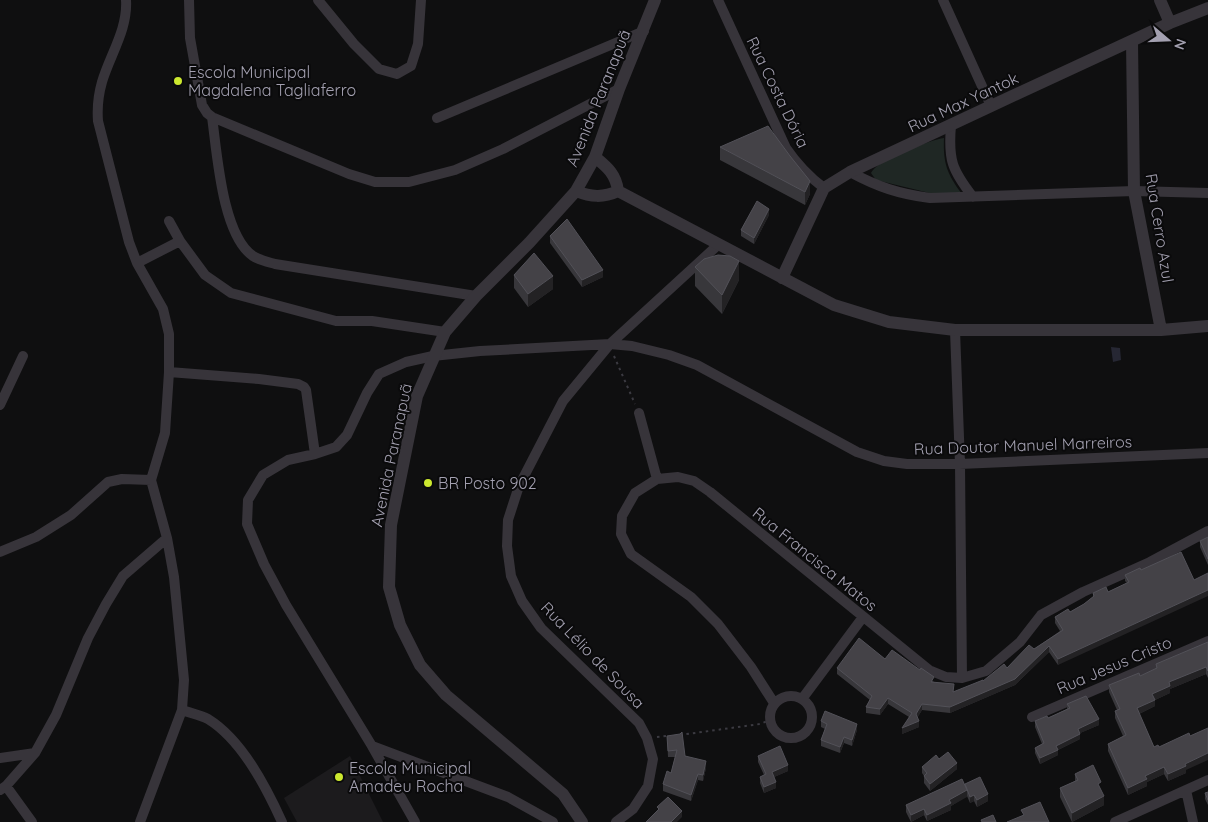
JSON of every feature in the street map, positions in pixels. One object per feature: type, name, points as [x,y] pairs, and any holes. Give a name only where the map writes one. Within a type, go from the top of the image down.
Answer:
[{"type":"street","points":[[126,0],[124,23],[102,82],[97,102],[98,121],[129,242],[137,263],[163,309],[169,334],[169,372],[165,433],[151,480],[167,538],[174,577],[184,680],[182,710],[140,822]]},
{"type":"street","points":[[189,0],[190,38],[202,105],[207,113],[212,117],[350,174],[375,182],[409,182],[456,170],[503,149],[619,89]]},
{"type":"street","points":[[318,0],[354,44],[379,70],[397,74],[411,66],[418,44],[421,0]]},
{"type":"street","name":"Avenida Paranapuã","points":[[582,822],[563,794],[446,695],[420,665],[400,625],[389,587],[391,525],[417,396],[444,332],[576,191],[595,157],[619,89],[655,0]]},
{"type":"street","name":"Rua Costa Dória","points":[[718,0],[786,148],[808,176],[824,188]]},
{"type":"street","points":[[942,0],[991,106]]},
{"type":"street","points":[[1160,0],[1170,23]]},
{"type":"street","name":"Rua Max Yantok","points":[[824,188],[850,172],[1170,23],[1208,8]]},
{"type":"street","points":[[437,118],[644,31]]},
{"type":"street","name":"Rua Cerro Azul","points":[[1132,42],[1134,191],[1161,330]]},
{"type":"street","points":[[212,117],[227,214],[239,240],[253,256],[275,264],[476,296]]},
{"type":"street","points":[[951,126],[949,146],[952,164],[960,181],[973,197]]},
{"type":"street","points":[[595,157],[613,174],[617,182],[618,191]]},
{"type":"street","points":[[850,172],[867,181],[902,194],[930,198],[1134,191],[1208,193]]},
{"type":"street","points":[[782,278],[824,188]]},
{"type":"street","points":[[576,191],[598,196],[605,196],[618,191],[834,305],[890,322],[954,330],[1161,330],[1208,326]]},
{"type":"street","points":[[169,222],[180,242],[205,275],[231,293],[336,321],[372,321],[444,332]]},
{"type":"street","points":[[137,263],[180,242]]},
{"type":"street","name":"Rua Lélio de Sousa","points":[[616,822],[633,809],[648,786],[654,759],[647,738],[639,723],[541,628],[522,601],[511,576],[506,546],[508,520],[519,486],[563,401],[610,344],[719,244]]},
{"type":"street","points":[[954,330],[960,464],[962,678]]},
{"type":"street","name":"Rua Doutor Manuel Marreiros","points":[[415,822],[372,746],[286,605],[264,564],[247,524],[248,500],[263,474],[288,460],[315,454],[336,446],[347,435],[379,374],[406,362],[433,356],[480,351],[610,344],[632,346],[669,355],[697,365],[857,452],[884,461],[907,464],[960,464],[1208,452]]},
{"type":"street","points":[[0,405],[23,356]]},
{"type":"street","points":[[169,372],[259,379],[298,384],[304,387],[315,454]]},
{"type":"street","points":[[639,413],[657,479],[635,493],[622,516],[621,534],[631,554],[691,597],[718,624],[751,668],[774,704]]},
{"type":"street","name":"Rua Francisca Matos","points":[[657,479],[678,477],[694,481],[928,670],[946,677],[962,678],[986,671],[1020,642],[1041,615],[1083,592],[1150,562],[1208,531]]},
{"type":"street","points":[[0,552],[36,537],[70,514],[108,482],[122,479],[151,480]]},
{"type":"street","points":[[32,822],[3,788],[35,753],[56,715],[93,629],[123,576],[167,538]]},
{"type":"street","points":[[802,699],[863,617]]},
{"type":"street","name":"Rua Jesus Cristo","points":[[1032,717],[1208,641]]},
{"type":"street","points":[[790,696],[802,699],[810,707],[812,719],[807,730],[803,734],[792,738],[780,735],[775,731],[770,720],[774,704],[779,699],[790,696]]},
{"type":"street","points":[[182,710],[207,718],[222,730],[241,750],[266,787],[282,822]]},
{"type":"street","points":[[372,746],[508,796],[553,822]]},
{"type":"street","points":[[0,758],[35,753]]},
{"type":"street","points":[[1116,822],[1208,780]]},
{"type":"street","points":[[1186,790],[1193,822]]},
{"type":"path","points":[[610,344],[639,413]]},
{"type":"path","points":[[647,738],[760,724],[770,720]]},
{"type":"shaded area","points":[[944,138],[944,154],[947,168],[962,194],[942,196],[876,180],[871,173],[883,162],[893,157],[928,142]]},
{"type":"shaded area","name":"Escola Municipal Amadeu Rocha","points":[[350,756],[383,822],[297,822],[284,798]]},
{"type":"water","points":[[1111,347],[1120,348],[1121,360],[1113,362]]},
{"type":"building","points":[[768,126],[810,181],[805,192],[720,147]]},
{"type":"building","points":[[757,201],[769,209],[754,238],[741,230]]},
{"type":"building","points":[[567,219],[603,270],[582,280],[550,236]]},
{"type":"building","points":[[534,253],[553,276],[528,294],[514,275]]},
{"type":"building","points":[[718,255],[730,256],[739,261],[722,295],[695,267],[704,259]]},
{"type":"building","points":[[1208,537],[1208,559],[1200,541]]},
{"type":"building","points":[[1181,552],[1194,580],[1208,573],[1208,590],[1058,659],[1049,646],[1015,679],[950,707],[922,704],[916,714],[919,721],[902,728],[912,713],[888,698],[880,709],[866,707],[872,696],[837,668],[859,638],[885,659],[892,650],[920,670],[921,668],[934,677],[931,682],[954,684],[953,692],[983,681],[1004,664],[1007,668],[1029,645],[1034,649],[1063,630],[1055,617],[1068,609],[1070,612],[1084,604],[1094,596],[1093,593],[1106,587],[1108,592],[1129,582],[1125,575]]},
{"type":"building","points":[[1208,642],[1208,671],[1206,667],[1169,682],[1170,686],[1152,694],[1155,700],[1137,708],[1154,747],[1158,745],[1159,747],[1189,733],[1190,736],[1208,728],[1208,753],[1168,774],[1164,767],[1145,776],[1147,779],[1128,788],[1108,744],[1126,735],[1115,711],[1120,709],[1109,685],[1139,673],[1140,676],[1157,668],[1156,664]]},
{"type":"building","points":[[1086,696],[1099,719],[1078,729],[1080,734],[1056,746],[1058,750],[1040,758],[1035,748],[1044,743],[1035,721],[1047,716],[1048,718],[1070,708],[1067,704]]},
{"type":"building","points":[[825,711],[857,724],[852,740],[844,737],[840,747],[821,740],[827,724],[821,721]]},
{"type":"building","points":[[682,732],[685,756],[706,761],[703,775],[698,774],[691,795],[663,784],[667,771],[671,773],[677,750],[668,751],[667,736]]},
{"type":"building","points":[[780,746],[788,765],[772,772],[776,782],[764,787],[760,777],[766,774],[758,756]]},
{"type":"building","points":[[948,752],[957,763],[930,784],[924,776],[927,773],[922,767],[936,755],[939,759]]},
{"type":"building","points":[[1093,765],[1101,782],[1098,784],[1104,796],[1072,813],[1060,788],[1078,780],[1075,774]]},
{"type":"building","points":[[980,777],[988,794],[977,800],[974,795],[970,797],[965,784]]},
{"type":"building","points":[[962,779],[967,790],[949,800],[951,803],[927,815],[924,809],[911,815],[906,805]]},
{"type":"building","points":[[668,797],[682,811],[671,822],[646,822],[659,809],[657,807]]},
{"type":"building","points":[[1040,802],[1049,822],[1007,822],[1024,815],[1021,810]]},
{"type":"building","points":[[993,815],[996,822],[982,822],[981,820]]},
{"type":"place","name":"Escola Municipal Magdalena Tagliaferro","points":[[178,81]]},
{"type":"place","name":"BR Posto 902","points":[[428,483]]},
{"type":"place","name":"Escola Municipal Amadeu Rocha","points":[[339,777]]}]
